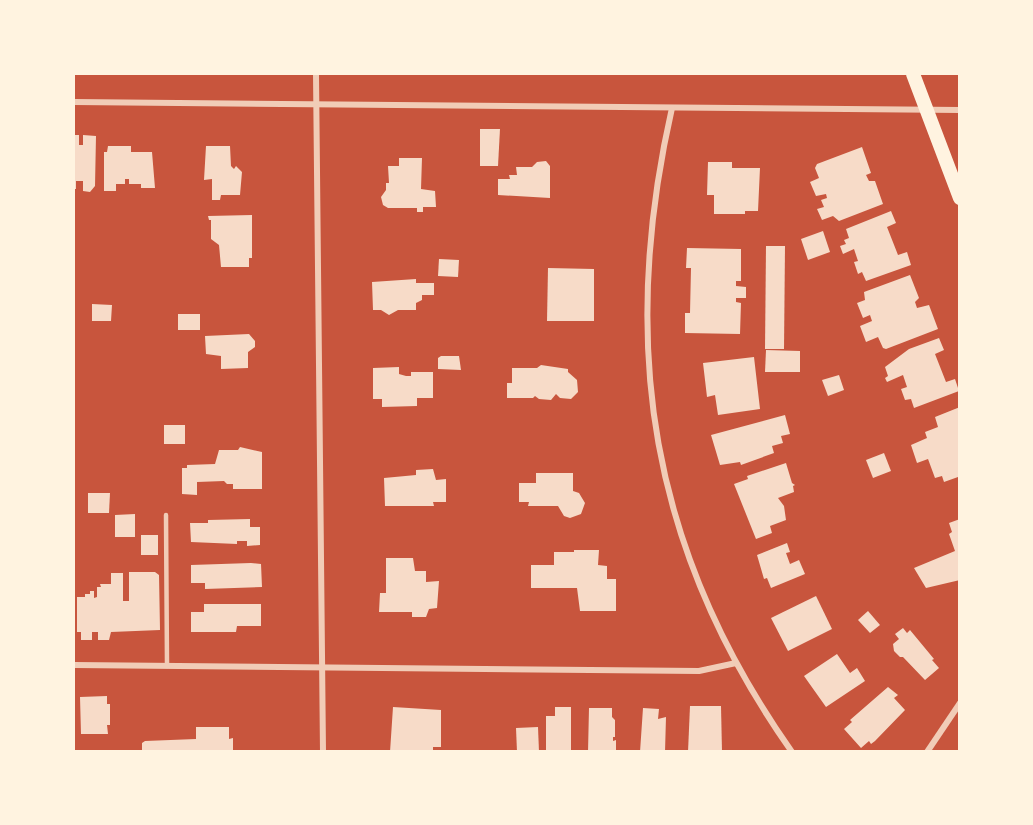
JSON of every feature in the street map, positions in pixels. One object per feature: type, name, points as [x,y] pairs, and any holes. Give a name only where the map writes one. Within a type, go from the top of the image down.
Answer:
[{"type":"main road","points":[[913,74],[960,198]]},
{"type":"street","points":[[316,74],[323,752]]},
{"type":"street","points":[[74,102],[960,110]]},
{"type":"street","points":[[672,108],[658,173],[647,268],[647,357],[660,456],[685,545],[720,631],[767,716],[792,752]]},
{"type":"street","points":[[74,665],[699,671],[736,663]]},
{"type":"street","points":[[927,752],[960,703]]},
{"type":"lane","points":[[166,514],[167,666]]},
{"type":"building","points":[[480,129],[500,129],[498,166],[480,166]]},
{"type":"building","points":[[74,135],[79,135],[79,145],[83,145],[83,135],[96,136],[95,186],[90,192],[83,191],[83,181],[76,181],[76,189],[74,189]]},
{"type":"building","points":[[108,146],[131,146],[131,152],[152,152],[155,188],[141,188],[141,184],[129,184],[129,179],[125,179],[125,184],[116,184],[116,191],[104,191],[104,152],[107,152]]},
{"type":"building","points":[[206,146],[230,146],[231,166],[234,169],[236,166],[242,172],[240,195],[221,195],[220,200],[212,200],[212,179],[204,180]]},
{"type":"building","points":[[862,147],[871,173],[866,175],[869,181],[875,181],[883,204],[839,221],[833,216],[822,220],[817,209],[824,207],[821,200],[827,198],[826,194],[816,196],[810,182],[819,178],[815,168],[817,164]]},
{"type":"building","points":[[399,158],[422,158],[421,189],[435,191],[436,207],[423,207],[423,212],[417,212],[417,208],[388,208],[383,205],[381,197],[386,190],[386,183],[389,183],[388,166],[399,166]]},
{"type":"building","points":[[546,161],[550,166],[550,198],[498,195],[498,179],[510,179],[509,175],[517,175],[516,167],[532,167],[537,162]]},
{"type":"building","points":[[708,162],[732,162],[732,168],[760,168],[758,211],[745,211],[745,214],[714,214],[714,195],[707,195]]},
{"type":"building","points":[[891,211],[896,223],[887,227],[898,255],[907,252],[911,265],[866,281],[862,272],[858,274],[854,262],[858,261],[854,249],[843,254],[840,246],[846,244],[844,240],[849,238],[846,229]]},
{"type":"building","points":[[252,215],[252,258],[249,258],[249,267],[221,267],[219,245],[211,239],[211,220],[208,216]]},
{"type":"building","points":[[823,231],[830,252],[808,260],[801,239]]},
{"type":"building","points":[[766,246],[785,246],[784,349],[765,349]]},
{"type":"building","points":[[687,248],[741,249],[741,281],[736,281],[736,286],[746,287],[746,298],[736,298],[736,302],[741,303],[740,334],[685,333],[685,313],[690,313],[691,268],[686,268]]},
{"type":"building","points":[[439,259],[459,260],[458,277],[438,276]]},
{"type":"building","points":[[548,268],[594,269],[594,321],[547,321]]},
{"type":"building","points":[[910,275],[919,298],[915,302],[917,308],[929,305],[938,329],[886,349],[883,348],[878,337],[866,342],[860,326],[872,321],[870,315],[863,318],[857,303],[865,300],[864,292]]},
{"type":"building","points":[[416,279],[416,283],[434,283],[434,295],[422,295],[422,300],[416,303],[416,310],[398,310],[389,315],[381,310],[373,310],[372,282]]},
{"type":"building","points":[[92,304],[112,305],[111,321],[92,321]]},
{"type":"building","points":[[178,314],[200,314],[200,330],[178,330]]},
{"type":"building","points":[[249,334],[255,341],[255,347],[248,352],[248,368],[221,369],[221,356],[206,354],[205,336]]},
{"type":"building","points":[[939,338],[944,350],[935,354],[946,382],[955,379],[959,391],[914,408],[911,399],[905,400],[901,389],[907,387],[903,375],[887,382],[885,367],[909,349]]},
{"type":"building","points":[[766,350],[800,351],[800,372],[765,372]]},
{"type":"building","points":[[459,356],[461,370],[438,369],[438,358]]},
{"type":"building","points":[[754,357],[760,409],[718,415],[715,395],[707,397],[703,363]]},
{"type":"building","points":[[541,365],[568,369],[568,372],[577,380],[578,392],[571,399],[560,398],[556,394],[551,400],[539,399],[535,396],[533,398],[507,398],[507,383],[512,383],[512,368],[537,368]]},
{"type":"building","points":[[399,367],[399,374],[406,376],[411,376],[411,372],[433,372],[433,398],[417,398],[417,406],[382,407],[382,399],[373,399],[373,368]]},
{"type":"building","points":[[839,375],[844,390],[828,396],[822,380]]},
{"type":"building","points":[[960,407],[960,481],[958,477],[944,482],[942,476],[935,478],[928,459],[917,463],[911,445],[927,438],[925,432],[938,427],[935,417]]},
{"type":"building","points":[[785,415],[790,434],[781,436],[783,443],[772,446],[774,453],[741,465],[740,462],[720,465],[711,435]]},
{"type":"building","points":[[164,425],[185,425],[185,444],[164,444]]},
{"type":"building","points":[[240,447],[262,452],[262,489],[233,489],[233,484],[227,484],[224,481],[197,482],[197,495],[182,494],[182,468],[187,468],[187,465],[215,464],[219,450],[238,450]]},
{"type":"building","points":[[884,453],[891,471],[873,478],[866,460]]},
{"type":"building","points":[[786,463],[792,483],[795,485],[793,486],[794,492],[778,498],[784,506],[786,520],[770,526],[772,533],[756,539],[734,484],[748,479],[747,476]]},
{"type":"building","points":[[433,469],[436,480],[446,479],[446,502],[433,502],[434,506],[385,506],[384,478],[416,475],[416,470]]},
{"type":"building","points":[[536,473],[573,473],[573,491],[579,493],[585,503],[581,514],[570,518],[564,516],[558,506],[528,506],[529,502],[519,502],[519,483],[536,483]]},
{"type":"building","points":[[88,493],[110,493],[109,513],[88,513]]},
{"type":"building","points":[[135,514],[135,537],[115,537],[115,515]]},
{"type":"building","points":[[250,519],[250,527],[260,527],[260,545],[247,546],[247,541],[237,541],[237,544],[191,542],[190,523]]},
{"type":"building","points":[[960,519],[960,580],[926,588],[914,568],[955,551],[949,534],[952,532],[949,523]]},
{"type":"building","points":[[141,535],[158,535],[158,555],[141,555]]},
{"type":"building","points":[[787,543],[790,552],[786,553],[790,564],[799,560],[805,574],[771,588],[767,578],[764,579],[757,555]]},
{"type":"building","points":[[574,550],[599,550],[598,565],[607,566],[607,579],[616,579],[616,611],[580,611],[577,588],[531,588],[531,565],[554,565],[554,552],[574,552]]},
{"type":"building","points":[[386,558],[413,558],[415,571],[426,571],[426,582],[439,581],[437,608],[429,609],[426,617],[412,617],[412,612],[379,612],[380,593],[386,593]]},
{"type":"building","points":[[261,564],[262,587],[205,589],[205,583],[191,583],[191,565]]},
{"type":"building","points":[[129,572],[155,572],[159,575],[160,630],[111,632],[109,640],[98,640],[98,632],[92,632],[92,640],[81,640],[81,632],[77,632],[77,597],[85,597],[85,594],[94,591],[94,598],[97,597],[97,587],[101,587],[100,584],[111,584],[111,573],[123,573],[123,601],[129,601]]},
{"type":"building","points":[[816,596],[832,629],[788,651],[771,618]]},
{"type":"building","points":[[204,604],[261,604],[261,626],[237,626],[236,632],[191,632],[191,612],[204,612]]},
{"type":"building","points":[[868,611],[880,625],[870,633],[858,620]]},
{"type":"building","points":[[903,628],[907,633],[910,630],[939,668],[925,680],[894,651],[893,644],[899,639],[895,634]]},
{"type":"building","points":[[837,654],[850,673],[857,668],[865,681],[826,707],[804,676]]},
{"type":"building","points":[[888,687],[898,695],[894,698],[905,710],[875,741],[871,744],[869,741],[861,748],[844,729],[852,722],[850,720]]},
{"type":"building","points":[[107,696],[107,704],[110,704],[108,734],[81,734],[80,697]]},
{"type":"building","points":[[690,706],[721,706],[722,752],[688,752]]},
{"type":"building","points":[[393,707],[441,710],[441,747],[433,747],[433,752],[390,752]]},
{"type":"building","points":[[555,707],[571,707],[571,752],[546,752],[546,716],[555,716]]},
{"type":"building","points":[[589,708],[612,708],[612,717],[615,720],[613,741],[616,740],[616,752],[588,752]]},
{"type":"building","points":[[643,708],[659,709],[658,719],[666,717],[665,752],[640,752]]},
{"type":"building","points":[[196,727],[229,727],[229,739],[233,738],[233,752],[142,752],[142,743],[145,741],[196,739]]},
{"type":"building","points":[[538,727],[539,752],[517,752],[516,728]]}]
